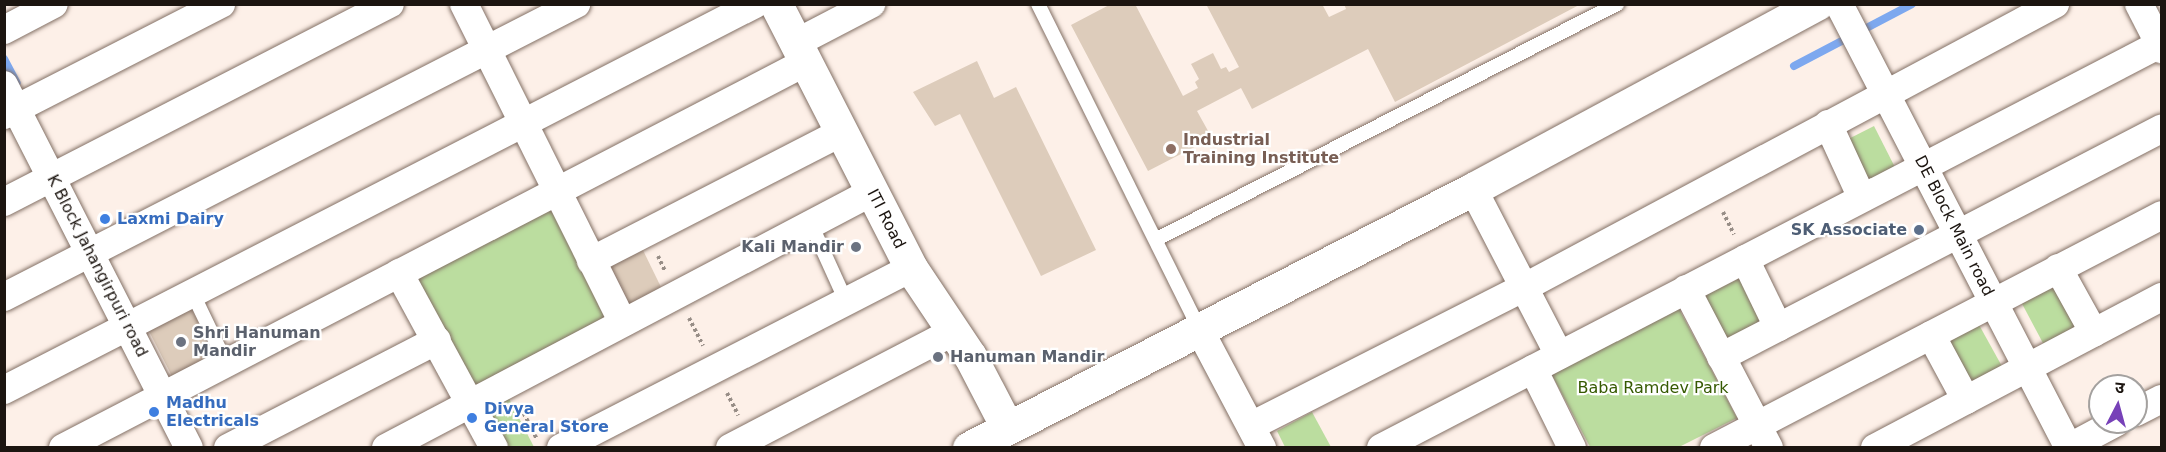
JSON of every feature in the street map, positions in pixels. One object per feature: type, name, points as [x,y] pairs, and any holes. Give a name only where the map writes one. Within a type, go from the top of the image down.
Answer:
[{"type":"street","points":[[4,30],[54,4]]},
{"type":"street","points":[[8,103],[221,4]]},
{"type":"street","points":[[4,201],[390,4]]},
{"type":"street","points":[[464,4],[522,127],[623,323]]},
{"type":"street","points":[[4,297],[576,4]]},
{"type":"street","points":[[4,390],[522,127],[755,4]]},
{"type":"street","name":"ITI Road","points":[[776,4],[911,268],[951,333],[970,356],[1007,427]]},
{"type":"street","points":[[63,447],[555,191],[801,52],[871,4]]},
{"type":"street","points":[[969,447],[1198,327],[1473,189],[1817,4]]},
{"type":"street","name":"DE Block Main road","points":[[1839,4],[2069,447]]},
{"type":"street","points":[[1198,327],[1256,437],[1525,287],[2055,4]]},
{"type":"street","points":[[1381,447],[2161,45],[2139,4]]},
{"type":"street","name":"K Block Jahangirpuri road","points":[[8,103],[51,177],[189,447]]},
{"type":"street","points":[[1828,124],[1862,198]]},
{"type":"street","points":[[1721,357],[2162,128]]},
{"type":"street","points":[[591,261],[842,132]]},
{"type":"street","points":[[1473,189],[1559,355]]},
{"type":"street","points":[[386,447],[872,192]]},
{"type":"street","points":[[1714,447],[1763,436],[1931,335],[2162,215]]},
{"type":"street","points":[[1745,259],[1778,327]]},
{"type":"street","points":[[561,447],[911,268]]},
{"type":"street","points":[[2058,268],[2094,333]]},
{"type":"street","points":[[399,273],[494,447]]},
{"type":"street","points":[[1686,290],[1763,436]]},
{"type":"street","points":[[1875,447],[2162,297]]},
{"type":"street","points":[[740,442],[951,333]]},
{"type":"street","points":[[1931,335],[1966,400]]},
{"type":"street","points":[[228,447],[437,340]]},
{"type":"street","points":[[1533,369],[1562,444]]},
{"type":"street","points":[[2148,406],[2162,399]]},
{"type":"street","points":[[2069,447],[2094,434]]},
{"type":"lane","points":[[1038,4],[1157,239],[1198,327]]},
{"type":"lane","points":[[1157,239],[1617,4]]},
{"type":"lane","points":[[811,224],[846,301]]},
{"type":"lane","points":[[193,294],[226,363]]},
{"type":"path","points":[[1711,187],[1745,259]]},
{"type":"path","points":[[646,232],[715,369],[740,442]]},
{"type":"path","points":[[508,384],[541,447]]},
{"type":"green space","points":[[1874,126],[1896,170],[1868,184],[1845,141]]},
{"type":"green space","points":[[551,206],[610,317],[475,389],[416,278]]},
{"type":"green space","points":[[1742,277],[1765,322],[1728,342],[1705,296]]},
{"type":"green space","points":[[2057,280],[2083,329],[2046,348],[2020,300]]},
{"type":"green space","name":"Baba Ramdev Park","points":[[1678,307],[1737,418],[1679,447],[1590,447],[1551,373]]},
{"type":"green space","points":[[1978,323],[2004,370],[1967,391],[1940,344]]},
{"type":"green space","points":[[506,393],[534,447],[498,447],[477,407]]},
{"type":"green space","points":[[1312,412],[1331,447],[1285,447],[1277,431]]},
{"type":"building","points":[[1111,4],[1135,4],[1183,96],[1198,88],[1195,82],[1199,79],[1191,64],[1213,53],[1221,69],[1226,67],[1229,72],[1239,67],[1206,4],[1322,4],[1329,17],[1346,9],[1344,4],[1581,4],[1395,102],[1368,49],[1252,109],[1241,88],[1197,111],[1212,138],[1148,171],[1071,25]]},
{"type":"building","points":[[977,61],[994,98],[1016,87],[1096,250],[1041,276],[960,114],[935,126],[913,92]]},
{"type":"building","points":[[639,242],[665,295],[625,314],[599,261]]},
{"type":"building","name":"Shri Hanuman Mandir","points":[[190,306],[216,357],[173,379],[147,328]]},
{"type":"waterway","points":[[1794,66],[1912,4]]},
{"type":"waterway","points":[[4,59],[17,83]]},
{"type":"place","name":"Industrial Training Institute","points":[[1171,149]]},
{"type":"place","name":"Laxmi Dairy","points":[[105,219]]},
{"type":"place","name":"SK Associate","points":[[1919,230]]},
{"type":"place","name":"Kali Mandir","points":[[856,247]]},
{"type":"place","name":"Shri Hanuman Mandir","points":[[181,342]]},
{"type":"place","name":"Hanuman Mandir","points":[[938,357]]},
{"type":"place","name":"Madhu Electricals","points":[[154,412]]},
{"type":"place","name":"Divya General Store","points":[[472,418]]}]
